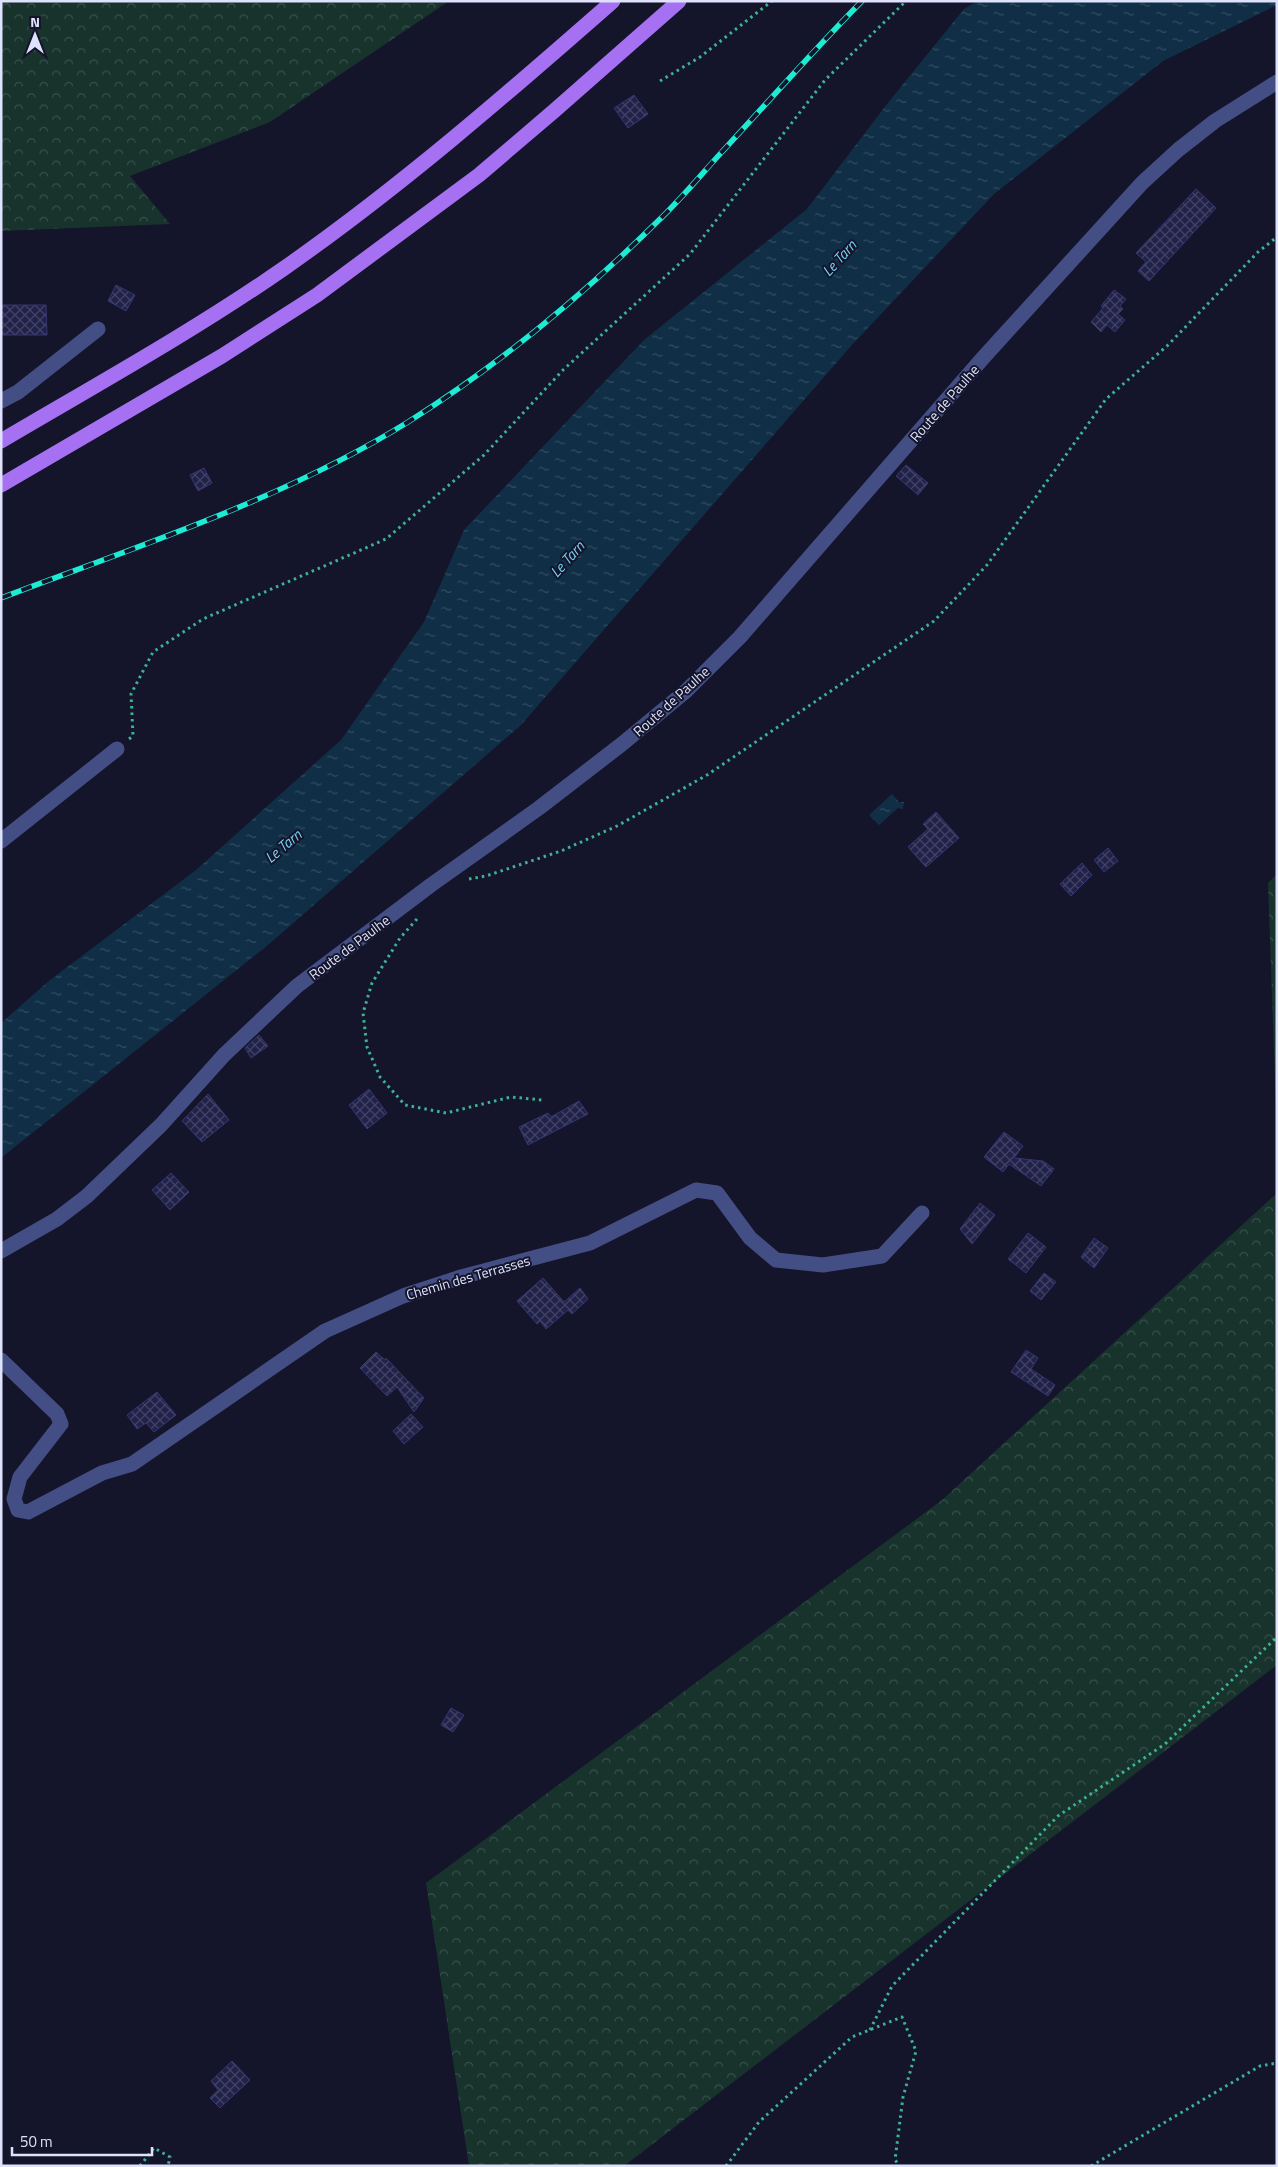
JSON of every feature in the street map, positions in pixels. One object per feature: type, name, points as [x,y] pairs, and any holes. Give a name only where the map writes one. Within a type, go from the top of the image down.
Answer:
[{"type":"main road","points":[[1,442],[215,314],[283,269],[368,207],[443,147],[613,1]]},
{"type":"main road","points":[[1,485],[222,356],[317,295],[479,175],[554,112],[679,1]]},
{"type":"street","name":"Route de Paulhe","points":[[1,1251],[57,1219],[87,1196],[161,1125],[236,1043],[297,986],[431,885],[547,802],[622,744],[686,690],[740,637],[982,359],[1142,183],[1178,150],[1215,121],[1277,82]]},
{"type":"street","points":[[1,401],[18,392],[98,328]]},
{"type":"street","points":[[1,841],[117,749]]},
{"type":"street","name":"Chemin des Terrasses","points":[[1,1360],[57,1414],[61,1424],[20,1477],[14,1499],[18,1510],[28,1512],[102,1473],[132,1464],[325,1331],[403,1296],[461,1277],[590,1243],[696,1190],[717,1193],[750,1238],[776,1260],[823,1265],[882,1256],[922,1213]]},
{"type":"path","points":[[660,81],[700,58],[772,1]]},
{"type":"path","points":[[117,749],[133,736],[131,694],[153,652],[203,619],[386,539],[484,455],[563,370],[690,254],[825,80],[906,1]]},
{"type":"path","points":[[467,879],[486,876],[561,851],[616,826],[706,775],[934,621],[987,565],[1106,399],[1167,346],[1258,252],[1277,237]]},
{"type":"path","points":[[418,917],[400,938],[372,984],[363,1013],[368,1047],[380,1077],[405,1105],[446,1113],[511,1097],[542,1100]]},
{"type":"path","points":[[870,2030],[892,1986],[1058,1816],[1165,1744],[1277,1637]]},
{"type":"path","points":[[726,2166],[759,2122],[852,2037],[902,2017],[916,2051],[903,2097],[895,2160],[900,2166]]},
{"type":"path","points":[[1091,2166],[1260,2066],[1277,2063]]},
{"type":"path","points":[[140,2166],[154,2148],[170,2156],[168,2166]]},
{"type":"green space","points":[[1,1],[449,1],[270,122],[130,176],[170,224],[1,231]]},
{"type":"green space","points":[[1277,874],[1277,1136],[1268,883]]},
{"type":"green space","points":[[1277,1193],[1277,1665],[624,2166],[469,2166],[426,1883],[942,1500]]},
{"type":"water","name":"Le Tarn","points":[[978,1],[1277,1],[1277,5],[1163,61],[994,194],[851,346],[521,725],[268,945],[1,1158],[1,1023],[50,980],[196,870],[341,740],[424,622],[464,530],[644,340],[807,209],[887,104],[964,9]]},
{"type":"water","points":[[892,794],[899,802],[904,802],[903,809],[898,808],[879,825],[869,815]]},
{"type":"building","points":[[634,95],[648,114],[628,128],[614,108]]},
{"type":"building","points":[[1196,189],[1216,208],[1149,281],[1138,271],[1146,262],[1136,253]]},
{"type":"building","points":[[116,285],[135,295],[126,311],[108,301]]},
{"type":"building","points":[[1114,290],[1126,299],[1120,306],[1123,309],[1118,314],[1125,320],[1115,332],[1107,325],[1101,332],[1091,322],[1103,308],[1101,306]]},
{"type":"building","points":[[1,305],[46,305],[47,335],[1,335]]},
{"type":"building","points":[[906,465],[928,483],[918,495],[896,476]]},
{"type":"building","points":[[204,468],[212,483],[198,491],[190,475]]},
{"type":"building","points":[[936,812],[959,838],[926,867],[908,847],[928,829],[923,824]]},
{"type":"building","points":[[1108,848],[1118,861],[1104,872],[1094,860]]},
{"type":"building","points":[[1082,863],[1092,875],[1071,896],[1060,884]]},
{"type":"building","points":[[259,1035],[268,1046],[251,1058],[245,1048]]},
{"type":"building","points":[[369,1089],[387,1113],[367,1129],[349,1105]]},
{"type":"building","points":[[208,1094],[229,1120],[202,1142],[182,1121]]},
{"type":"building","points":[[579,1101],[588,1114],[528,1145],[519,1127],[548,1113],[551,1117]]},
{"type":"building","points":[[1004,1132],[1023,1146],[1014,1158],[1043,1161],[1054,1169],[1041,1186],[1009,1164],[1003,1172],[984,1157]]},
{"type":"building","points":[[171,1173],[189,1192],[170,1210],[152,1190]]},
{"type":"building","points":[[980,1203],[995,1215],[972,1244],[960,1229]]},
{"type":"building","points":[[1028,1233],[1046,1247],[1026,1273],[1008,1259]]},
{"type":"building","points":[[1094,1238],[1108,1248],[1094,1268],[1081,1257]]},
{"type":"building","points":[[1044,1273],[1056,1282],[1041,1300],[1030,1291]]},
{"type":"building","points":[[543,1278],[564,1302],[580,1288],[588,1299],[572,1314],[568,1310],[546,1329],[540,1321],[537,1324],[517,1301]]},
{"type":"building","points":[[1026,1350],[1038,1358],[1031,1369],[1055,1385],[1048,1396],[1011,1372]]},
{"type":"building","points":[[376,1352],[385,1360],[386,1358],[424,1398],[414,1412],[397,1387],[387,1396],[360,1368]]},
{"type":"building","points":[[157,1392],[176,1415],[154,1432],[146,1423],[137,1429],[127,1415]]},
{"type":"building","points":[[411,1414],[423,1427],[404,1444],[393,1431]]},
{"type":"building","points":[[451,1708],[464,1715],[453,1732],[441,1725]]},
{"type":"building","points":[[232,2061],[250,2080],[220,2108],[210,2098],[218,2090],[211,2081]]},
{"type":"railway","points":[[1,598],[157,540],[261,498],[361,450],[442,400],[539,328],[629,249],[674,205],[862,1]]}]
